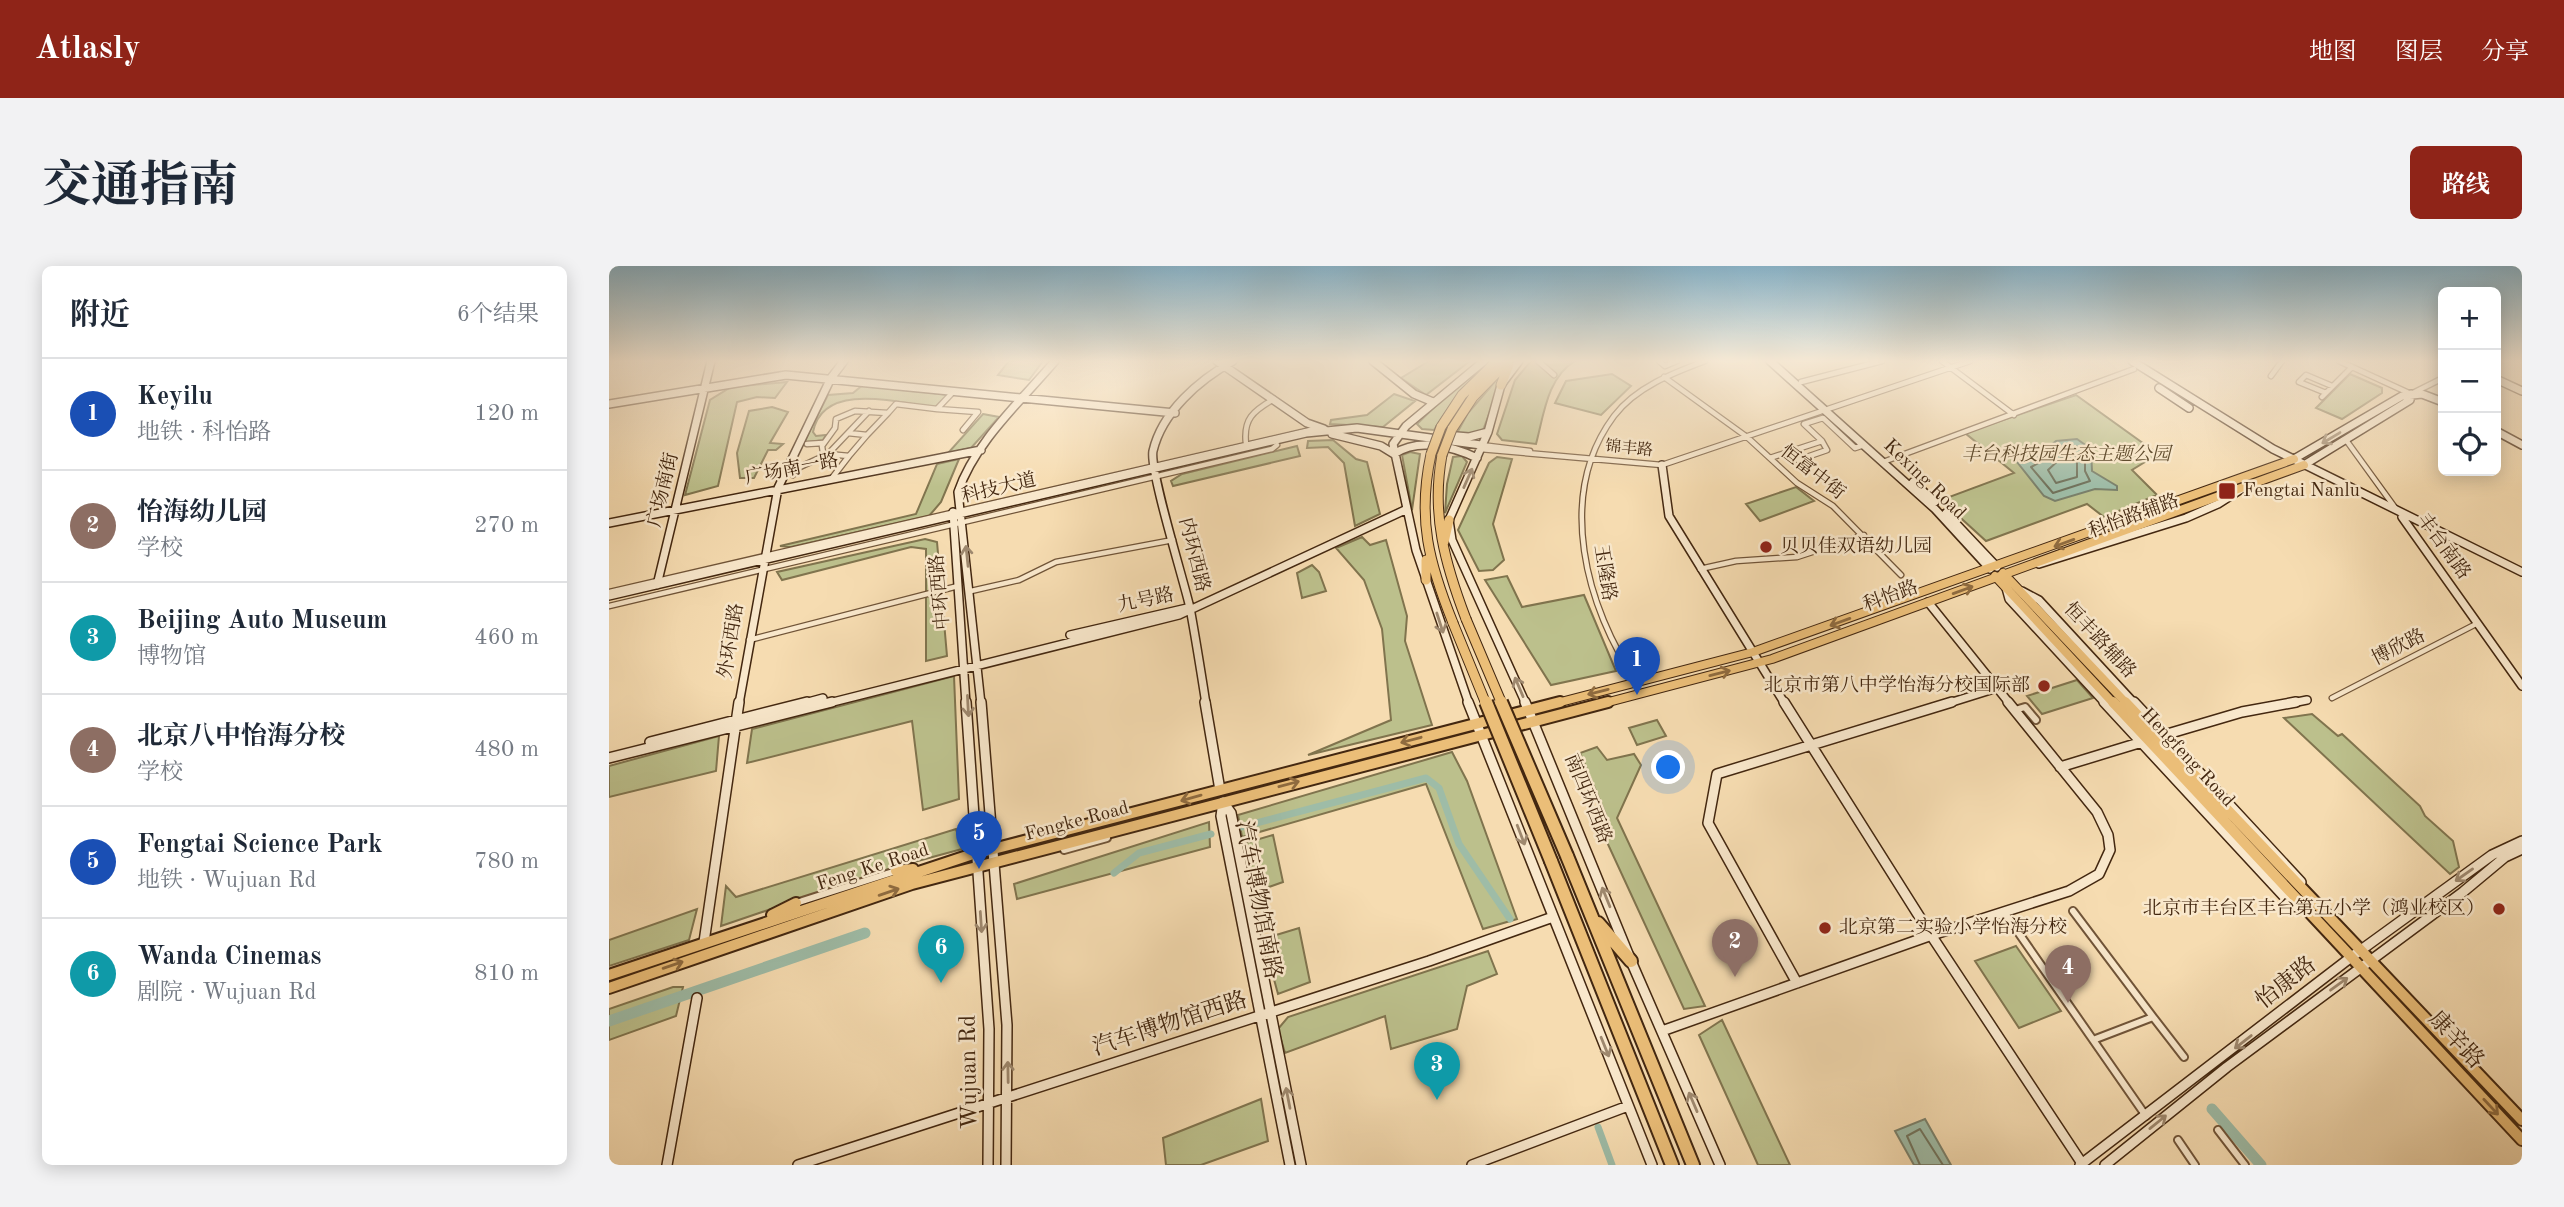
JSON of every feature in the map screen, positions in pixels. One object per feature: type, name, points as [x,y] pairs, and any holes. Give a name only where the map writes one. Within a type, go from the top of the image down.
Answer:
[{"type":"highway","points":[[1426,580],[1427,550],[1422,503],[1441,427],[1457,403]]},
{"type":"highway","points":[[1469,403],[1436,454],[1434,512],[1444,563],[1693,1165]]},
{"type":"highway","points":[[1444,563],[1444,532],[1449,520]]},
{"type":"highway","points":[[1427,550],[1453,623],[1672,1165]]},
{"type":"highway","points":[[1591,916],[1631,961]]},
{"type":"main road","name":"科怡路","points":[[1478,728],[1533,720],[1760,662],[1928,602],[1997,572],[2291,460]]},
{"type":"main road","name":"科怡路","points":[[1478,728],[1529,710],[1753,652],[1997,572],[2032,565],[2304,465]]},
{"type":"main road","name":"Hengfeng Road","points":[[1997,572],[2006,588],[2143,741],[2360,968]]},
{"type":"main road","name":"Hengfeng Road","points":[[1997,572],[2018,589],[2162,736],[2371,961]]},
{"type":"main road","name":"Feng Ke Road","points":[[609,972],[977,854],[1220,790],[1478,728]]},
{"type":"main road","name":"Fengke Road","points":[[609,988],[912,884],[1223,802],[1478,728]]},
{"type":"main road","points":[[1127,833],[1160,818]]},
{"type":"main road","points":[[1028,853],[1064,850]]},
{"type":"main road","points":[[896,871],[932,867]]},
{"type":"main road","points":[[747,928],[796,903]]},
{"type":"main road","name":"康辛路","points":[[2371,961],[2522,1120]]},
{"type":"main road","name":"康辛路","points":[[2360,968],[2522,1140]]},
{"type":"street","name":"广场南街","points":[[657,583],[701,403]]},
{"type":"street","name":"外环西路","points":[[704,942],[749,640],[778,488],[819,403]]},
{"type":"street","points":[[937,409],[943,403]]},
{"type":"street","name":"中环西路","points":[[977,854],[958,586],[957,517],[961,479],[979,450],[1019,403]]},
{"type":"street","points":[[1073,403],[1175,413]]},
{"type":"street","name":"内环西路","points":[[1182,403],[1153,448],[1155,470],[1190,608],[1220,790]]},
{"type":"street","points":[[1247,445],[1244,429],[1248,417],[1269,403]]},
{"type":"street","points":[[1279,403],[1326,431],[1381,446],[1394,454]]},
{"type":"street","points":[[1432,403],[1397,437],[1394,454],[1405,510],[1426,580],[1478,728],[1652,1165]]},
{"type":"street","points":[[1449,520],[1488,432],[1496,403]]},
{"type":"street","name":"玉隆路","points":[[1628,403],[1602,433],[1583,487],[1586,554],[1594,607],[1606,636],[1637,682]]},
{"type":"street","name":"恒富中街","points":[[1701,403],[1747,436],[1797,483],[1833,506],[1901,575]]},
{"type":"street","name":"Kexing Road","points":[[1820,403],[1886,461],[1997,572]]},
{"type":"street","name":"Kexing Road","points":[[1821,403],[1864,445],[1886,461]]},
{"type":"street","points":[[1826,408],[1842,403]]},
{"type":"street","points":[[1998,403],[2014,415]]},
{"type":"street","points":[[1886,461],[2045,403]]},
{"type":"street","name":"丰台南路","points":[[2183,403],[2196,412],[2400,514],[2522,686]]},
{"type":"street","name":"丰台南路","points":[[2193,403],[2291,460]]},
{"type":"street","points":[[2291,460],[2390,403]]},
{"type":"street","points":[[2304,465],[2405,403]]},
{"type":"street","points":[[832,478],[896,404],[978,412],[963,430]]},
{"type":"street","name":"锦丰路","points":[[1481,447],[1662,465],[1826,408]]},
{"type":"street","points":[[1419,432],[1414,425],[1426,409]]},
{"type":"street","points":[[849,456],[823,453],[823,443],[835,428],[836,419],[843,414],[869,411],[888,413]]},
{"type":"street","points":[[793,475],[800,467],[828,454],[869,411]]},
{"type":"street","points":[[1789,452],[1798,460],[1827,450],[1822,441],[1804,424],[1823,418],[1855,448],[1864,445]]},
{"type":"street","name":"科技大道","points":[[1155,470],[1247,445],[1326,431],[1357,428],[1397,437]]},
{"type":"street","name":"科技大道","points":[[609,596],[1155,470],[1277,445],[1326,431],[1397,437]]},
{"type":"street","points":[[1397,437],[1419,432],[1469,437],[1488,432]]},
{"type":"street","points":[[2501,432],[2522,443]]},
{"type":"street","points":[[848,433],[867,435]]},
{"type":"street","points":[[1397,437],[1481,447]]},
{"type":"street","points":[[2346,440],[2400,514],[2522,572]]},
{"type":"street","points":[[1770,458],[1822,441]]},
{"type":"street","points":[[807,444],[823,443]]},
{"type":"street","points":[[1394,454],[1411,445],[1464,451],[1476,458]]},
{"type":"street","name":"广场南一路","points":[[609,523],[979,450]]},
{"type":"street","points":[[1662,465],[1669,516],[1700,569],[1931,935],[2082,1165]]},
{"type":"street","name":"九号路","points":[[609,758],[965,664],[1179,615],[1405,510]]},
{"type":"street","name":"中环西路","points":[[957,517],[971,592],[993,850]]},
{"type":"street","name":"南四环西路","points":[[1449,520],[1452,540],[1529,710],[1631,961],[1720,1165]]},
{"type":"street","points":[[1700,569],[1736,561],[1797,557],[1864,535]]},
{"type":"street","points":[[971,592],[1019,579],[1056,562],[1173,540]]},
{"type":"street","points":[[609,606],[763,562]]},
{"type":"street","name":"科技大道","points":[[609,596],[657,583],[763,562]]},
{"type":"street","points":[[749,640],[845,613],[958,586]]},
{"type":"street","points":[[1662,1031],[1931,935],[2064,893],[2098,876],[2111,853],[2112,837],[2107,828],[1928,602]]},
{"type":"street","name":"博欣路","points":[[2332,698],[2478,623]]},
{"type":"street","points":[[1797,983],[1708,823],[1717,774],[1997,688]]},
{"type":"street","points":[[2060,767],[2242,712],[2307,700]]},
{"type":"street","points":[[2015,710],[2025,707],[2036,720]]},
{"type":"street","name":"九号路","points":[[609,753],[736,723]]},
{"type":"street","name":"汽车博物馆南路","points":[[1223,802],[1221,816],[1301,1165]]},
{"type":"street","points":[[1064,850],[1127,833]]},
{"type":"street","name":"怡康路","points":[[2082,1165],[2350,958],[2486,860],[2522,841]]},
{"type":"street","name":"怡康路","points":[[2105,1165],[2227,1067],[2371,961],[2505,857],[2522,849]]},
{"type":"street","name":"Wujuan Rd","points":[[993,850],[1007,1025],[1006,1165]]},
{"type":"street","name":"Wujuan Rd","points":[[977,854],[989,1029],[988,1165]]},
{"type":"street","points":[[796,903],[896,871]]},
{"type":"street","points":[[2073,911],[2184,1057]]},
{"type":"street","points":[[2004,912],[2146,1116]]},
{"type":"street","name":"汽车博物馆西路","points":[[797,1165],[1553,917]]},
{"type":"street","points":[[667,1165],[697,999]]},
{"type":"street","name":"汽车博物馆南路","points":[[1266,1013],[1290,1165]]},
{"type":"street","points":[[2093,1040],[2153,1017]]},
{"type":"street","points":[[1472,1165],[1628,1106]]},
{"type":"street","points":[[2218,1130],[2245,1165]]},
{"type":"street","points":[[2178,1140],[2195,1165]]},
{"type":"green space","points":[[709,403],[737,403],[718,486],[685,495]]},
{"type":"green space","points":[[824,403],[839,403],[820,416],[813,432],[816,436],[826,435],[823,440],[803,443]]},
{"type":"green space","points":[[903,403],[940,403],[935,408]]},
{"type":"green space","points":[[1382,403],[1413,403],[1383,427],[1330,424],[1331,420],[1367,415]]},
{"type":"green space","points":[[1439,403],[1452,403],[1434,430],[1422,429],[1417,424]]},
{"type":"green space","points":[[1477,403],[1493,403],[1483,430],[1471,435],[1457,433]]},
{"type":"green space","points":[[1507,403],[1546,403],[1536,444],[1502,440],[1497,434]]},
{"type":"green space","points":[[1555,403],[1613,403],[1601,415]]},
{"type":"green space","name":"丰台科技园生态主题公园","points":[[2053,403],[2087,403],[2158,454],[2132,470],[2157,495],[2104,517],[2087,504],[1986,541],[1941,500],[2014,473],[1965,433]]},
{"type":"green space","points":[[2321,403],[2367,403],[2342,419],[2316,408]]},
{"type":"green space","points":[[772,407],[788,412],[770,443],[783,444],[776,450],[768,450],[754,478],[740,478],[737,453],[749,411]]},
{"type":"green space","points":[[983,414],[999,417],[971,448],[948,453]]},
{"type":"green space","points":[[1333,440],[1356,459],[1367,462],[1380,514],[1355,526],[1344,463],[1328,447],[1307,448],[1308,441]]},
{"type":"green space","points":[[1297,446],[1300,456],[1173,486],[1171,481],[1182,474]]},
{"type":"green space","points":[[1410,452],[1420,454],[1412,510],[1402,455]]},
{"type":"green space","points":[[1462,456],[1467,462],[1445,513],[1447,484],[1453,457]]},
{"type":"green space","points":[[1497,457],[1512,459],[1493,524],[1504,560],[1493,570],[1479,571],[1458,530],[1489,463]]},
{"type":"green space","points":[[959,459],[941,502],[929,516],[791,547],[780,546],[916,514],[937,464]]},
{"type":"green space","points":[[1796,487],[1814,501],[1760,521],[1746,504]]},
{"type":"green space","points":[[1362,537],[1370,545],[1386,540],[1407,616],[1405,641],[1432,725],[1308,755],[1391,720],[1382,629],[1364,580],[1336,548]]},
{"type":"green space","points":[[925,539],[937,542],[947,656],[926,661],[926,549],[911,547],[782,580],[777,572]]},
{"type":"green space","points":[[1312,565],[1319,572],[1326,591],[1302,598],[1297,573]]},
{"type":"green space","points":[[1507,576],[1522,607],[1584,595],[1616,671],[1551,685],[1485,580]]},
{"type":"green space","points":[[954,676],[959,799],[923,810],[912,721],[747,763],[752,729]]},
{"type":"green space","points":[[2077,680],[2093,698],[2042,714],[2027,696]]},
{"type":"green space","points":[[2312,714],[2338,736],[2342,734],[2420,806],[2425,816],[2453,841],[2459,867],[2450,874],[2284,718]]},
{"type":"green space","points":[[1657,720],[1666,736],[1637,745],[1629,728]]},
{"type":"green space","points":[[719,736],[716,771],[609,797],[609,766]]},
{"type":"green space","points":[[1597,747],[1607,760],[1634,754],[1641,765],[1617,818],[1705,1006],[1684,1009],[1606,840],[1606,815],[1580,753]]},
{"type":"green space","points":[[1452,752],[1467,781],[1517,919],[1483,929],[1426,784],[1242,837],[1238,815]]},
{"type":"green space","points":[[1209,822],[1210,847],[1017,899],[1014,884]]},
{"type":"green space","points":[[956,829],[962,849],[892,868],[721,926],[726,886],[736,897]]},
{"type":"green space","points":[[1273,835],[1283,882],[1252,893],[1239,845]]},
{"type":"green space","points":[[697,909],[689,940],[609,966],[609,940]]},
{"type":"green space","points":[[1299,928],[1310,982],[1278,994],[1263,939]]},
{"type":"green space","points":[[2016,946],[2061,1011],[2019,1028],[1975,961]]},
{"type":"green space","points":[[1488,951],[1497,974],[1467,986],[1457,1029],[1391,1049],[1385,1016],[1285,1053],[1278,1029],[1288,1017]]},
{"type":"green space","points":[[673,987],[683,987],[676,1016],[609,1040],[609,1009]]},
{"type":"green space","points":[[1722,1020],[1790,1165],[1758,1165],[1699,1035]]},
{"type":"green space","points":[[1261,1099],[1268,1141],[1201,1165],[1166,1165],[1163,1138]]},
{"type":"water","points":[[2077,439],[2091,449],[2092,471],[2117,486],[2117,490],[2095,489],[2055,501],[2044,496],[2017,462],[2029,457],[2035,459],[2056,441]]},
{"type":"water","points":[[1925,1119],[1951,1165],[1914,1165],[1895,1131]]},
{"type":"waterway","points":[[1241,827],[1426,778],[1439,788],[1459,844],[1510,919]]},
{"type":"waterway","points":[[1114,873],[1139,853],[1211,834]]},
{"type":"waterway","points":[[609,1021],[865,933]]},
{"type":"waterway","points":[[2212,1109],[2261,1165]]},
{"type":"waterway","points":[[1598,1127],[1612,1165]]},
{"type":"place","name":"Fengtai Nanlu","points":[[2227,491]]},
{"type":"place","name":"贝贝佳双语幼儿园","points":[[1766,547]]},
{"type":"place","name":"北京市第八中学怡海分校国际部","points":[[2044,686]]},
{"type":"place","name":"Keyilu","points":[[1637,695]]},
{"type":"place","name":"Fengtai Science Park","points":[[979,869]]},
{"type":"place","name":"北京市丰台区丰台第五小学（鸿业校区）","points":[[2499,909]]},
{"type":"place","name":"北京第二实验小学怡海分校","points":[[1825,928]]},
{"type":"place","name":"怡海幼儿园","points":[[1735,977]]},
{"type":"place","name":"Wanda Cinemas","points":[[941,983]]},
{"type":"place","name":"北京八中怡海分校","points":[[2068,1003]]},
{"type":"place","name":"Beijing Auto Museum","points":[[1437,1100]]}]
